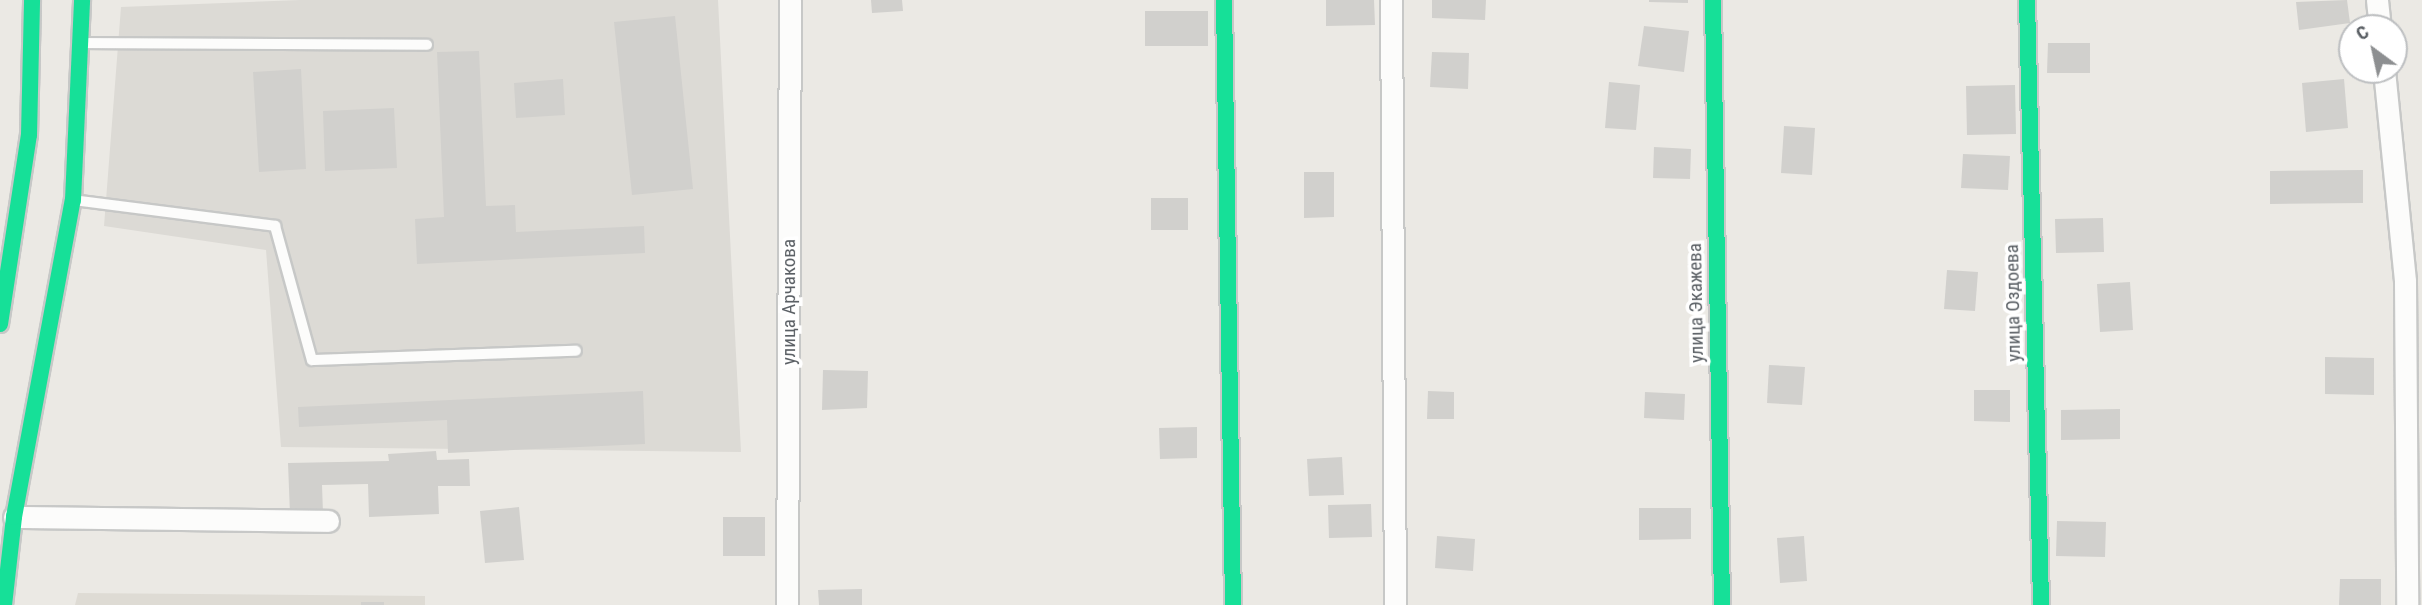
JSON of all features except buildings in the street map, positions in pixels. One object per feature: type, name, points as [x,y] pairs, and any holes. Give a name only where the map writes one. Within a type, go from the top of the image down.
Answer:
[{"type":"main road","points":[[0,324],[29,135],[33,0]]},
{"type":"main road","points":[[4,605],[14,517],[73,200],[82,0]]},
{"type":"main road","points":[[1224,0],[1233,605]]},
{"type":"main road","name":"улица Экажева","points":[[1713,0],[1723,605]]},
{"type":"main road","name":"улица Оздоева","points":[[2027,0],[2041,605]]},
{"type":"street","name":"улица Арчакова","points":[[787,605],[790,0]]},
{"type":"street","points":[[1391,0],[1395,605]]},
{"type":"street","points":[[2385,84],[2405,281],[2407,605]]},
{"type":"street","points":[[14,517],[328,521]]},
{"type":"lane","points":[[78,43],[427,45]]},
{"type":"lane","points":[[73,200],[275,226],[312,360],[576,351]]},
{"type":"shaded area","points":[[300,0],[718,0],[741,452],[281,447],[266,250],[104,226],[121,7]]},
{"type":"shaded area","points":[[78,593],[425,596],[425,605],[75,605]]},
{"type":"traffic: fast","points":[[0,324],[29,135],[32,0]]},
{"type":"traffic: fast","points":[[4,605],[14,517],[73,200],[82,0]]},
{"type":"traffic: fast","points":[[1224,0],[1233,605]]},
{"type":"traffic: fast","points":[[1713,0],[1722,605]]},
{"type":"traffic: fast","points":[[2027,0],[2041,605]]}]
